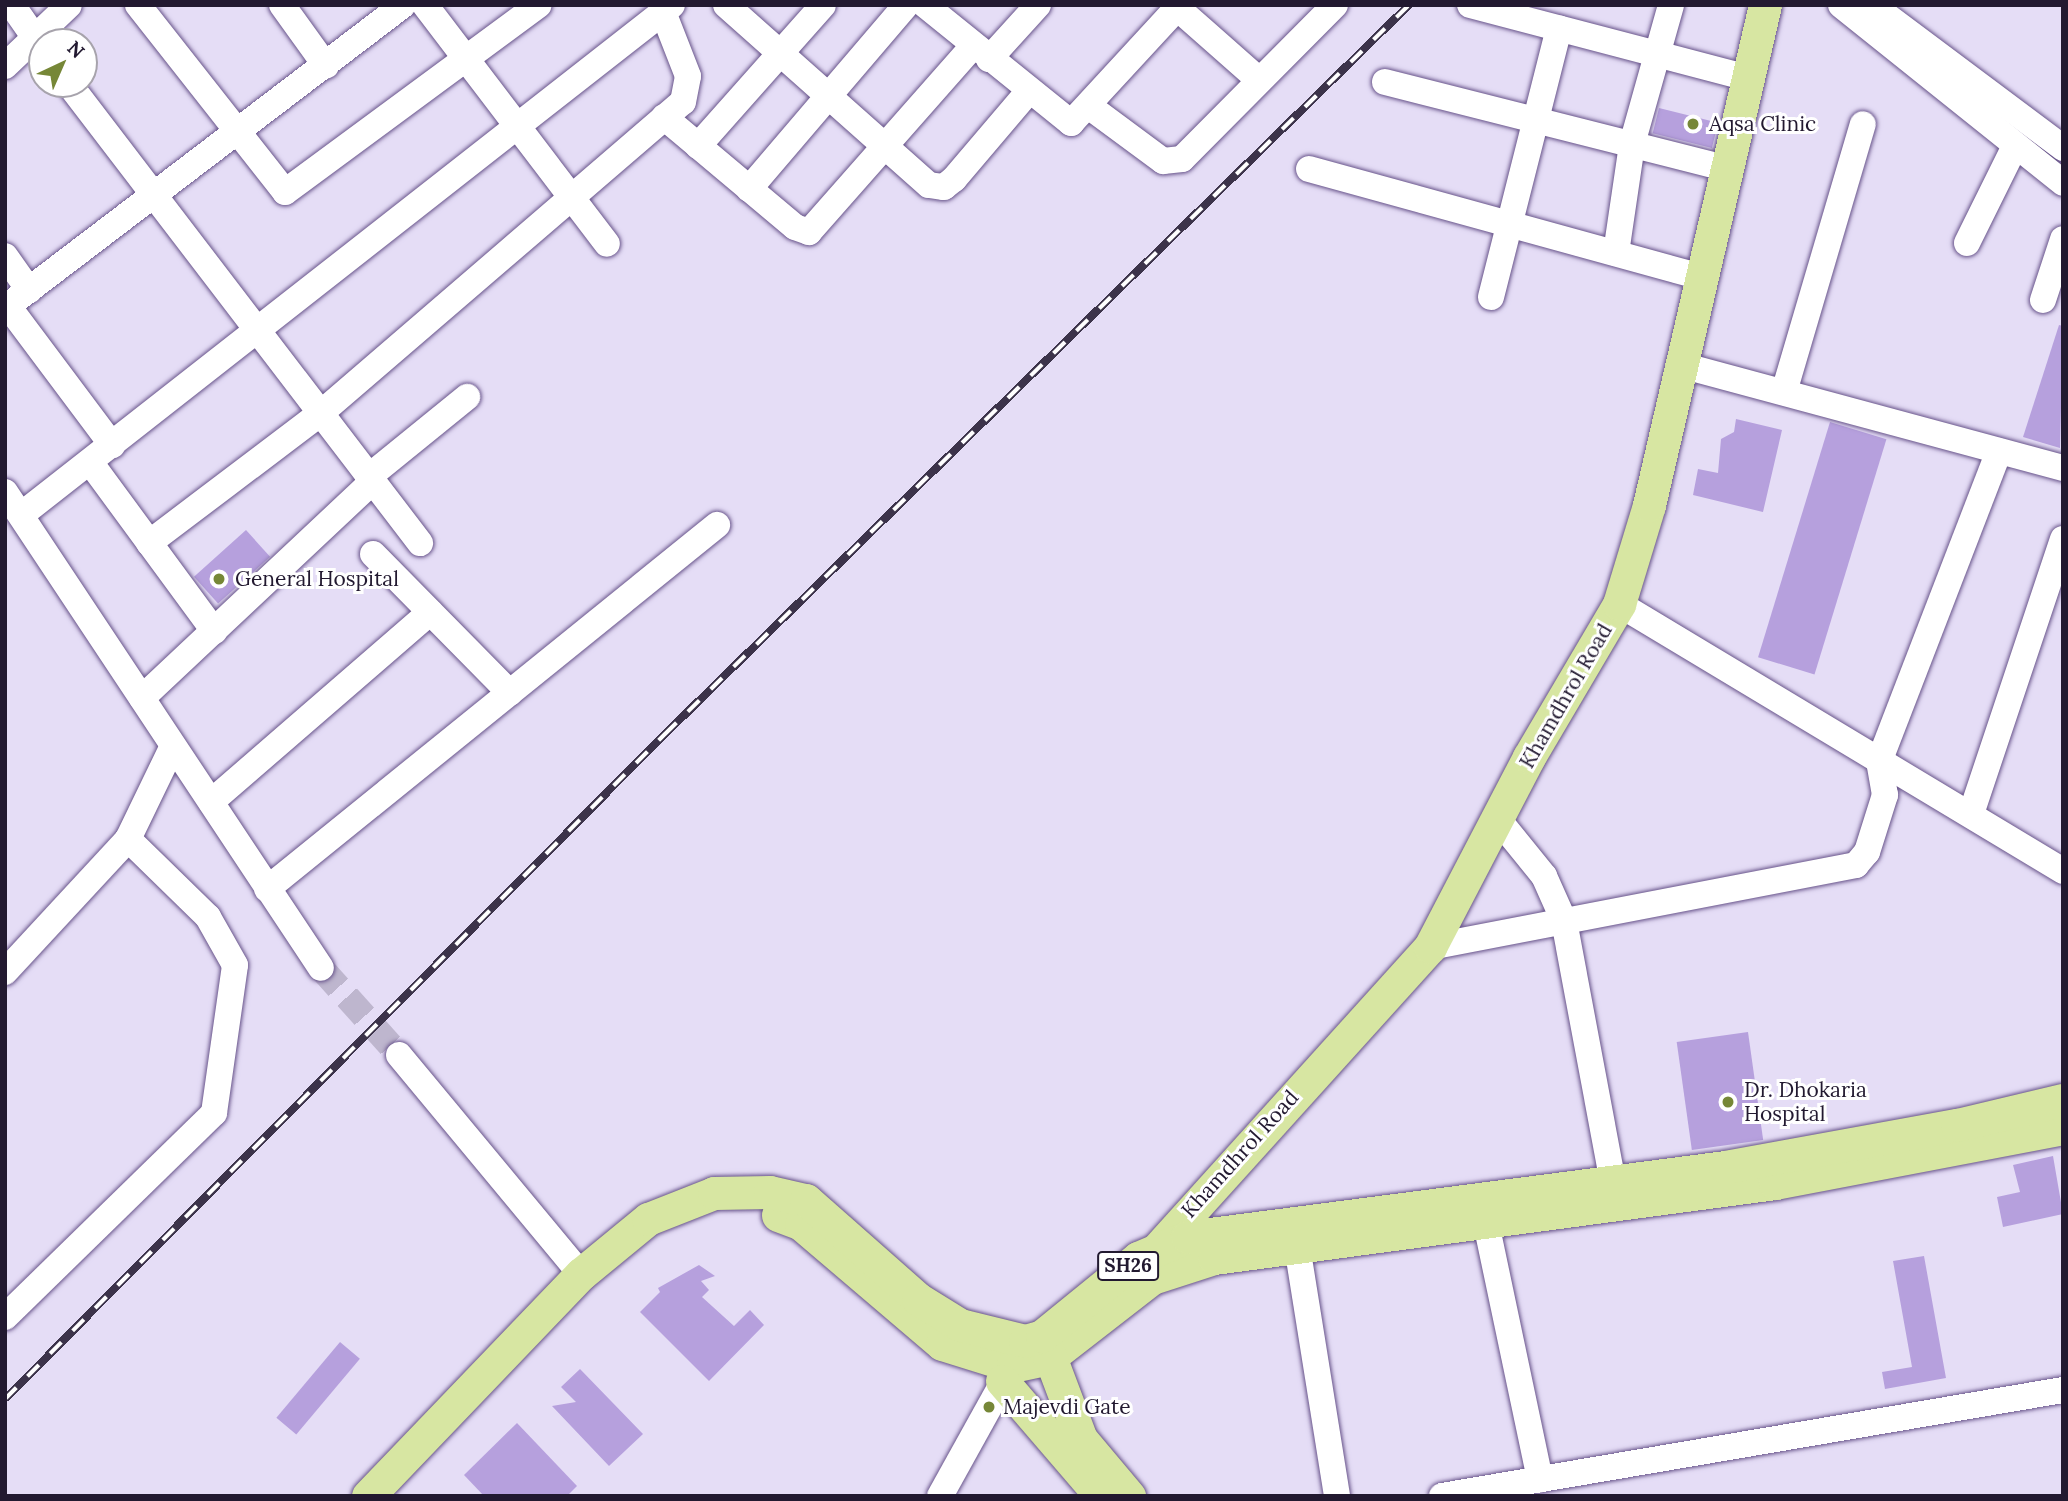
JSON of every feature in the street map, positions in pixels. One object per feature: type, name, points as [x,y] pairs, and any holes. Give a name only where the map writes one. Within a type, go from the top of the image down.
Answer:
[{"type":"main road","name":"Khamdhrol Road","points":[[1159,1244],[1430,947],[1497,818],[1619,604],[1649,505],[1725,168],[1765,5]]},
{"type":"main road","name":"SH26","points":[[1026,1356],[1152,1278],[1214,1258],[1486,1223],[1726,1167],[2060,1121]]},
{"type":"main road","points":[[368,1496],[581,1274],[648,1219],[682,1202],[714,1193],[770,1192],[806,1200],[918,1300],[960,1325],[1026,1356],[1081,1439],[1129,1496]]},
{"type":"main road","name":"SH26","points":[[1026,1356],[1159,1244],[1614,1193]]},
{"type":"main road","points":[[393,1496],[613,1271],[681,1226],[714,1215],[748,1210],[801,1224],[942,1344],[1026,1356]]},
{"type":"main road","points":[[1152,1278],[1159,1244]]},
{"type":"main road","points":[[1026,1356],[1102,1496]]},
{"type":"street","points":[[12,5],[28,28]]},
{"type":"street","points":[[51,28],[69,5]]},
{"type":"street","points":[[138,5],[285,192],[468,62],[539,5]]},
{"type":"street","points":[[282,5],[326,66]]},
{"type":"street","points":[[14,301],[240,135],[403,5]]},
{"type":"street","points":[[425,5],[607,244]]},
{"type":"street","points":[[726,5],[929,185],[944,187],[1028,92]]},
{"type":"street","points":[[698,146],[822,5]]},
{"type":"street","points":[[749,188],[906,5]]},
{"type":"street","points":[[925,5],[1028,92],[1071,123],[1090,107],[1177,6],[1259,80]]},
{"type":"street","points":[[664,117],[749,188],[809,232],[887,147],[981,52],[1038,5]]},
{"type":"street","points":[[1090,107],[1163,161],[1174,162],[1335,5]]},
{"type":"street","points":[[1471,5],[1748,78]]},
{"type":"street","points":[[1616,253],[1632,144],[1671,5]]},
{"type":"street","points":[[1841,5],[2063,183]]},
{"type":"street","points":[[1872,5],[2063,148]]},
{"type":"street","points":[[149,543],[321,413],[664,117],[688,91],[688,76],[668,9],[520,129],[90,462],[10,500],[321,968]]},
{"type":"street","points":[[1491,297],[1559,29]]},
{"type":"street","points":[[5,66],[28,51]]},
{"type":"street","points":[[1385,82],[1725,168]]},
{"type":"street","points":[[80,98],[256,333],[370,475],[420,543]]},
{"type":"street","points":[[1784,393],[1863,124]]},
{"type":"street","points":[[1967,243],[2015,146]]},
{"type":"street","points":[[1309,170],[1701,277]]},
{"type":"street","points":[[2043,300],[2063,239]]},
{"type":"street","points":[[5,256],[14,301],[112,444]]},
{"type":"street","points":[[1681,365],[2063,468]]},
{"type":"street","points":[[142,698],[366,488],[370,475],[467,397]]},
{"type":"street","points":[[1430,947],[1856,865],[1867,852],[1885,795],[1880,762],[1998,451]]},
{"type":"street","points":[[90,462],[214,631]]},
{"type":"street","points":[[268,888],[717,525]]},
{"type":"street","points":[[1971,814],[2063,538]]},
{"type":"street","points":[[373,554],[510,693]]},
{"type":"street","points":[[1619,604],[2063,871]]},
{"type":"street","points":[[211,802],[430,612]]},
{"type":"street","points":[[6,969],[128,839],[173,746]]},
{"type":"street","points":[[1497,818],[1544,876],[1564,921],[1614,1193]]},
{"type":"street","points":[[5,1317],[214,1113],[235,965],[208,917],[128,839]]},
{"type":"street","points":[[399,1055],[581,1274]]},
{"type":"street","points":[[1486,1223],[1528,1486]]},
{"type":"street","points":[[1297,1246],[1337,1496]]},
{"type":"street","points":[[945,1493],[1026,1356]]},
{"type":"street","points":[[1442,1496],[1528,1486],[2063,1390]]},
{"type":"building","points":[[1659,108],[1718,123],[1712,148],[1653,133]]},
{"type":"building","points":[[2059,325],[2063,326],[2060,448],[2023,437]]},
{"type":"building","points":[[1736,419],[1782,430],[1763,512],[1693,495],[1698,469],[1718,473],[1721,439],[1734,432]]},
{"type":"building","points":[[1830,422],[1886,439],[1814,675],[1758,657]]},
{"type":"building","points":[[246,530],[270,557],[218,604],[194,577]]},
{"type":"building","points":[[1748,1032],[1763,1140],[1692,1150],[1677,1042]]},
{"type":"building","points":[[2053,1156],[2063,1214],[2003,1227],[1997,1197],[2020,1192],[2013,1165]]},
{"type":"building","points":[[1924,1256],[1946,1378],[1885,1389],[1882,1372],[1912,1367],[1893,1261]]},
{"type":"building","points":[[699,1265],[715,1276],[701,1281],[709,1290],[702,1297],[734,1326],[750,1310],[764,1325],[709,1381],[640,1312],[660,1292],[658,1288]]},
{"type":"building","points":[[340,1342],[360,1359],[296,1435],[276,1418]]},
{"type":"building","points":[[580,1369],[643,1434],[609,1466],[552,1406],[576,1402],[561,1387]]},
{"type":"building","points":[[517,1423],[577,1486],[567,1496],[484,1496],[464,1475]]},
{"type":"tunnel","points":[[321,968],[399,1055]]},
{"type":"railway","points":[[5,1399],[665,734],[1409,5]]},
{"type":"place","name":"Aqsa Clinic","points":[[1693,124]]},
{"type":"place","name":"General Hospital","points":[[219,579]]},
{"type":"place","name":"Dr. Dhokaria Hospital","points":[[1728,1102]]},
{"type":"place","name":"Majevdi Gate","points":[[989,1407]]}]
